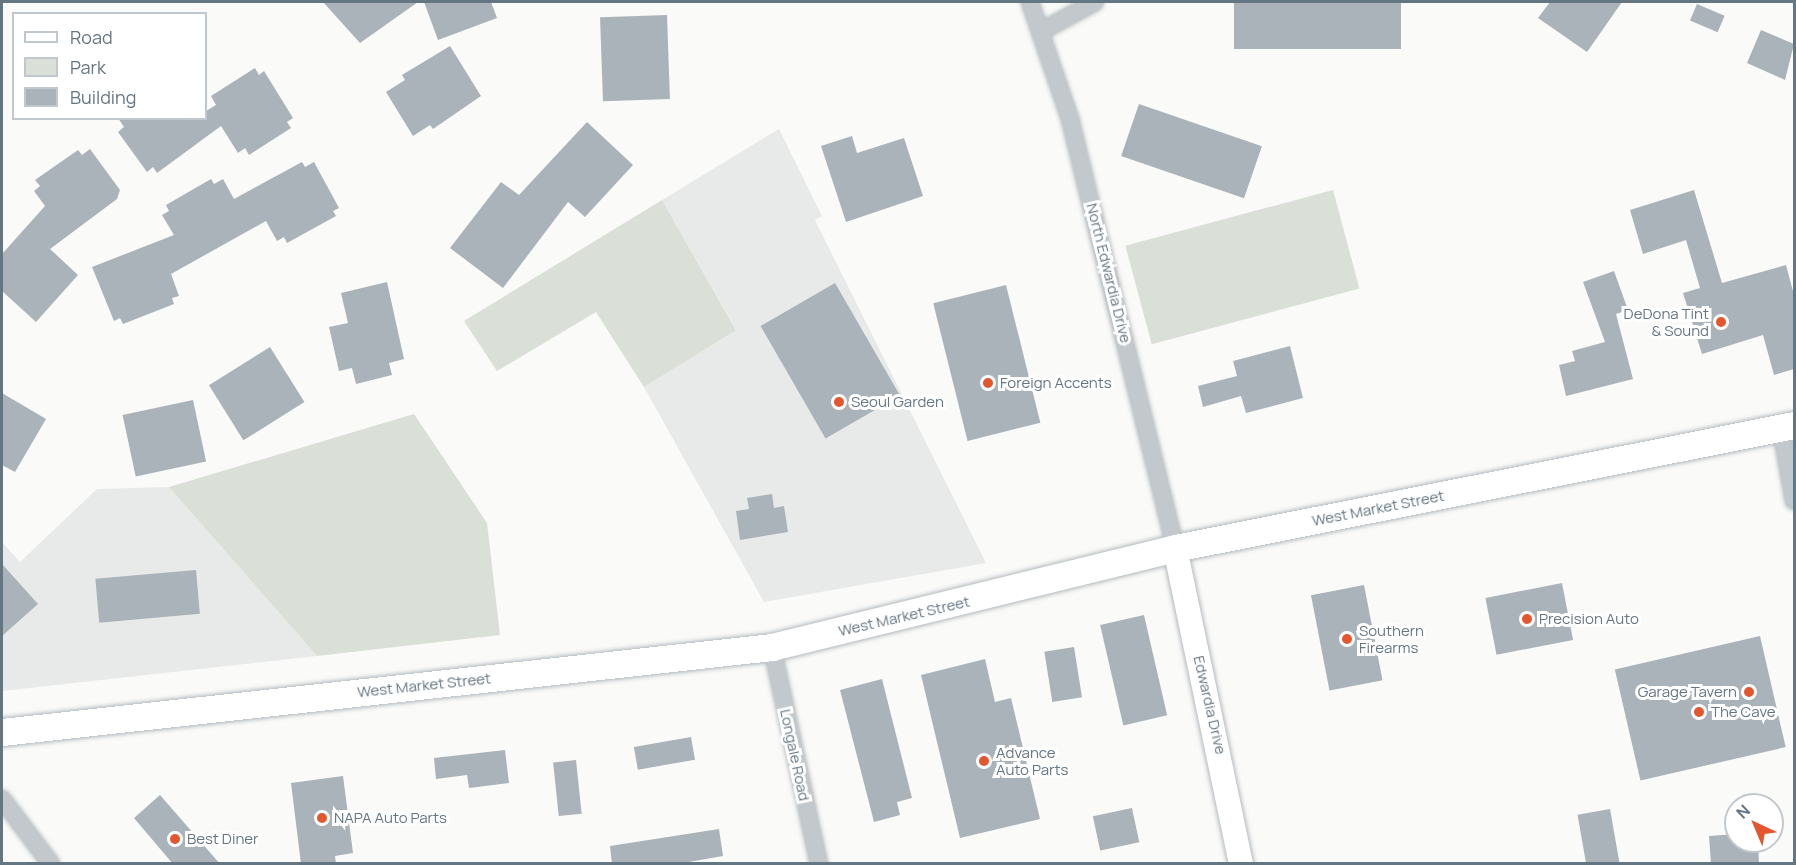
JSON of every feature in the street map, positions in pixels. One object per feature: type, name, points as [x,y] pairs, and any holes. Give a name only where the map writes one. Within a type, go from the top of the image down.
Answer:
[{"type":"main road","name":"West Market Street","points":[[2,732],[772,647],[1175,548],[1788,427]]},
{"type":"main road","name":"Edwardia Drive","points":[[1175,548],[1241,864]]},
{"type":"street","name":"North Edwardia Drive","points":[[1030,2],[1042,31],[1073,130],[1175,548]]},
{"type":"street","points":[[1042,31],[1095,2]]},
{"type":"street","points":[[1788,427],[1794,501]]},
{"type":"street","name":"Longale Road","points":[[772,647],[819,864]]},
{"type":"street","points":[[2,799],[51,864]]},
{"type":"shaded area","points":[[779,129],[822,216],[815,220],[986,563],[764,602],[644,387],[736,329],[662,200]]},
{"type":"shaded area","points":[[169,487],[317,656],[2,691],[2,542],[20,562],[97,489]]},
{"type":"green space","points":[[1333,190],[1359,289],[1152,344],[1125,246]]},
{"type":"green space","points":[[662,200],[736,330],[644,387],[596,312],[497,371],[464,321]]},
{"type":"green space","points":[[414,414],[487,523],[500,635],[317,656],[169,487]]},
{"type":"building","points":[[323,2],[418,2],[360,43]]},
{"type":"building","points":[[424,2],[491,2],[497,18],[438,40]]},
{"type":"building","points":[[1234,2],[1401,2],[1401,49],[1234,49]]},
{"type":"building","points":[[1550,2],[1622,2],[1587,52],[1538,18]]},
{"type":"building","points":[[1697,4],[1725,16],[1718,32],[1690,21]]},
{"type":"building","points":[[667,15],[670,99],[603,101],[600,17]]},
{"type":"building","points":[[1761,30],[1794,44],[1785,80],[1747,63]]},
{"type":"building","points":[[450,46],[481,96],[433,129],[430,125],[413,136],[386,92],[405,80],[402,75]]},
{"type":"building","points":[[255,68],[259,75],[264,71],[293,118],[287,122],[291,128],[249,155],[245,148],[238,153],[221,126],[157,173],[153,167],[147,172],[118,132],[124,127],[119,120],[207,120],[207,110],[216,105],[211,96]]},
{"type":"building","points":[[1139,104],[1262,146],[1244,198],[1121,156]]},
{"type":"building","points":[[587,122],[633,165],[585,217],[568,202],[503,288],[450,248],[501,182],[519,195]]},
{"type":"building","points":[[852,136],[857,153],[904,138],[923,196],[846,222],[821,146]]},
{"type":"building","points":[[90,149],[120,190],[117,199],[50,249],[78,275],[36,322],[2,291],[2,254],[45,206],[34,191],[40,186],[35,180],[78,150],[82,155]]},
{"type":"building","points":[[302,162],[305,167],[314,162],[339,208],[333,211],[336,216],[287,243],[284,237],[277,241],[266,221],[171,274],[179,296],[172,298],[174,304],[123,324],[120,318],[114,321],[92,267],[174,235],[162,215],[169,211],[166,205],[211,179],[214,184],[223,179],[234,199]]},
{"type":"building","points":[[1694,190],[1722,283],[1786,265],[1794,295],[1794,369],[1774,375],[1763,335],[1702,354],[1683,293],[1700,288],[1686,240],[1643,254],[1630,210]]},
{"type":"building","points":[[1614,271],[1628,310],[1616,314],[1633,379],[1566,396],[1559,365],[1575,361],[1572,351],[1605,342],[1583,282]]},
{"type":"building","points":[[387,282],[404,359],[389,363],[392,375],[356,384],[352,368],[339,371],[329,327],[348,323],[341,293]]},
{"type":"building","points":[[835,283],[900,396],[826,439],[761,326]]},
{"type":"building","points":[[1006,285],[1040,423],[968,441],[933,303]]},
{"type":"building","points":[[1290,346],[1303,398],[1246,413],[1241,396],[1203,407],[1198,386],[1237,376],[1233,361]]},
{"type":"building","points":[[270,347],[304,402],[243,440],[209,385]]},
{"type":"building","points":[[2,393],[46,419],[15,472],[2,465]]},
{"type":"building","points":[[193,400],[206,462],[136,477],[123,415]]},
{"type":"building","points":[[772,494],[774,508],[784,506],[788,532],[740,540],[736,511],[749,509],[747,498]]},
{"type":"building","points":[[2,564],[38,604],[2,636]]},
{"type":"building","points":[[196,570],[200,614],[99,623],[95,579]]},
{"type":"building","points":[[1562,583],[1573,640],[1497,655],[1485,598]]},
{"type":"building","name":"Southern Firearms","points":[[1364,585],[1383,680],[1330,691],[1311,595]]},
{"type":"building","points":[[1144,615],[1167,715],[1123,725],[1100,625]]},
{"type":"building","points":[[1760,636],[1786,747],[1640,781],[1615,670]]},
{"type":"building","points":[[1074,647],[1082,697],[1052,702],[1044,652]]},
{"type":"building","name":"Advance Auto Parts","points":[[985,659],[995,702],[1011,698],[1040,819],[960,838],[921,675]]},
{"type":"building","points":[[882,679],[912,798],[897,802],[900,815],[874,822],[840,690]]},
{"type":"building","points":[[691,737],[695,760],[638,770],[634,747]]},
{"type":"building","points":[[505,750],[509,783],[469,788],[467,775],[436,779],[434,758]]},
{"type":"building","points":[[576,760],[582,814],[559,816],[553,762]]},
{"type":"building","name":"NAPA Auto Parts","points":[[343,776],[353,853],[335,856],[336,864],[301,864],[291,783]]},
{"type":"building","name":"Best Diner","points":[[160,795],[220,864],[173,864],[134,818]]},
{"type":"building","points":[[1132,808],[1139,842],[1100,851],[1093,816]]},
{"type":"building","points":[[1610,809],[1620,864],[1586,864],[1578,815]]},
{"type":"building","points":[[719,829],[723,856],[677,864],[612,864],[610,846]]},
{"type":"building","points":[[1724,835],[1724,853],[1759,853],[1759,864],[1711,864],[1709,836]]},
{"type":"place","name":"DeDona Tint & Sound","points":[[1721,322]]},
{"type":"place","name":"Foreign Accents","points":[[988,383]]},
{"type":"place","name":"Seoul Garden","points":[[839,402]]},
{"type":"place","name":"Precision Auto","points":[[1527,619]]},
{"type":"place","name":"Southern Firearms","points":[[1347,639]]},
{"type":"place","name":"Garage Tavern","points":[[1749,692]]},
{"type":"place","name":"The Cave","points":[[1699,712]]},
{"type":"place","name":"Advance Auto Parts","points":[[984,761]]},
{"type":"place","name":"NAPA Auto Parts","points":[[322,818]]},
{"type":"place","name":"Best Diner","points":[[175,839]]}]
